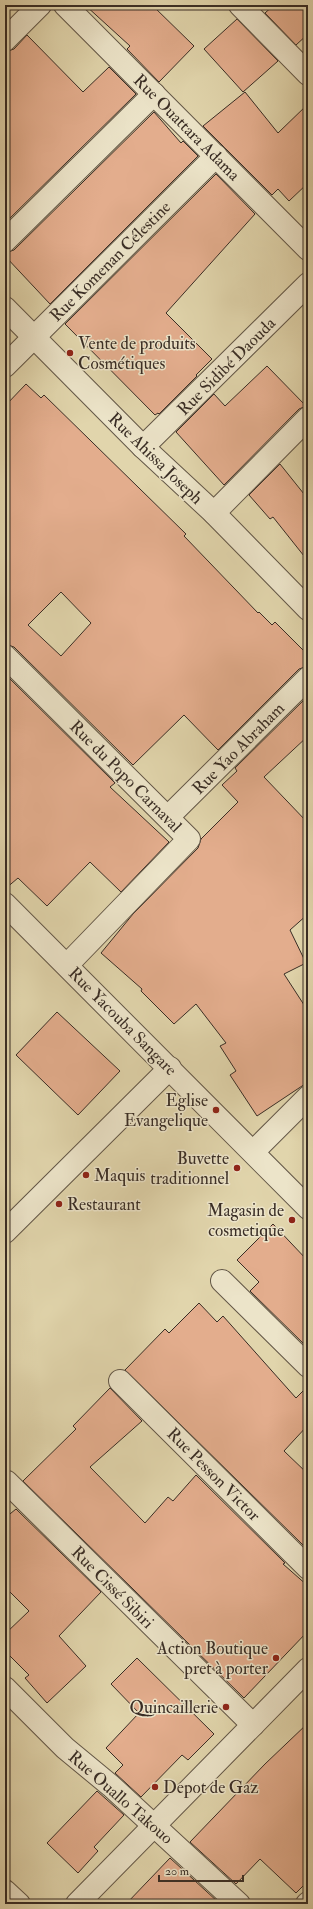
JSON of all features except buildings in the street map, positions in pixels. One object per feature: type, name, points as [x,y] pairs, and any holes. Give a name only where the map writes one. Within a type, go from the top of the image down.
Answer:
[{"type":"street","points":[[5,40],[40,5]]},
{"type":"street","name":"Rue Ouattara Adama","points":[[65,5],[308,249]]},
{"type":"street","points":[[240,5],[307,70]]},
{"type":"street","points":[[5,241],[154,94]]},
{"type":"street","name":"Rue Komenan Célestine","points":[[5,366],[216,156]]},
{"type":"street","name":"Rue Sidibé Daouda","points":[[143,448],[308,284]]},
{"type":"street","name":"Rue Ahissa Joseph","points":[[5,308],[143,448],[214,513],[308,609]]},
{"type":"street","points":[[214,513],[308,418]]},
{"type":"street","name":"Rue du Popo Carnaval","points":[[5,656],[189,839],[67,965]]},
{"type":"street","name":"Rue Yao Abraham","points":[[168,817],[308,678]]},
{"type":"street","name":"Rue Yacouba Sangare","points":[[5,904],[308,1208]]},
{"type":"street","points":[[5,1232],[170,1068]]},
{"type":"street","points":[[253,1152],[308,1097]]},
{"type":"street","points":[[222,1281],[308,1366]]},
{"type":"street","name":"Rue Pesson Victor","points":[[120,1381],[308,1568]]},
{"type":"street","name":"Rue Cissé Sibiri","points":[[7,1482],[253,1725]]},
{"type":"street","points":[[77,1904],[308,1669]]},
{"type":"street","name":"Rue Ouallo Takouo","points":[[5,1688],[65,1748],[111,1786],[239,1904]]},
{"type":"street","points":[[5,1891],[18,1904]]},
{"type":"place","name":"Vente de produits Cosmétiques","points":[[70,353]]},
{"type":"place","name":"Eglise Evangelique","points":[[216,1110]]},
{"type":"place","name":"Buvette traditionnel","points":[[237,1168]]},
{"type":"place","name":"Maquis","points":[[86,1175]]},
{"type":"place","name":"Restaurant","points":[[59,1204]]},
{"type":"place","name":"Magasin de cosmetique","points":[[292,1220]]},
{"type":"place","name":"Action Boutique pret à porter","points":[[276,1658]]},
{"type":"place","name":"Quincaillerie","points":[[226,1707]]},
{"type":"place","name":"Depot de Gaz","points":[[155,1787]]}]
